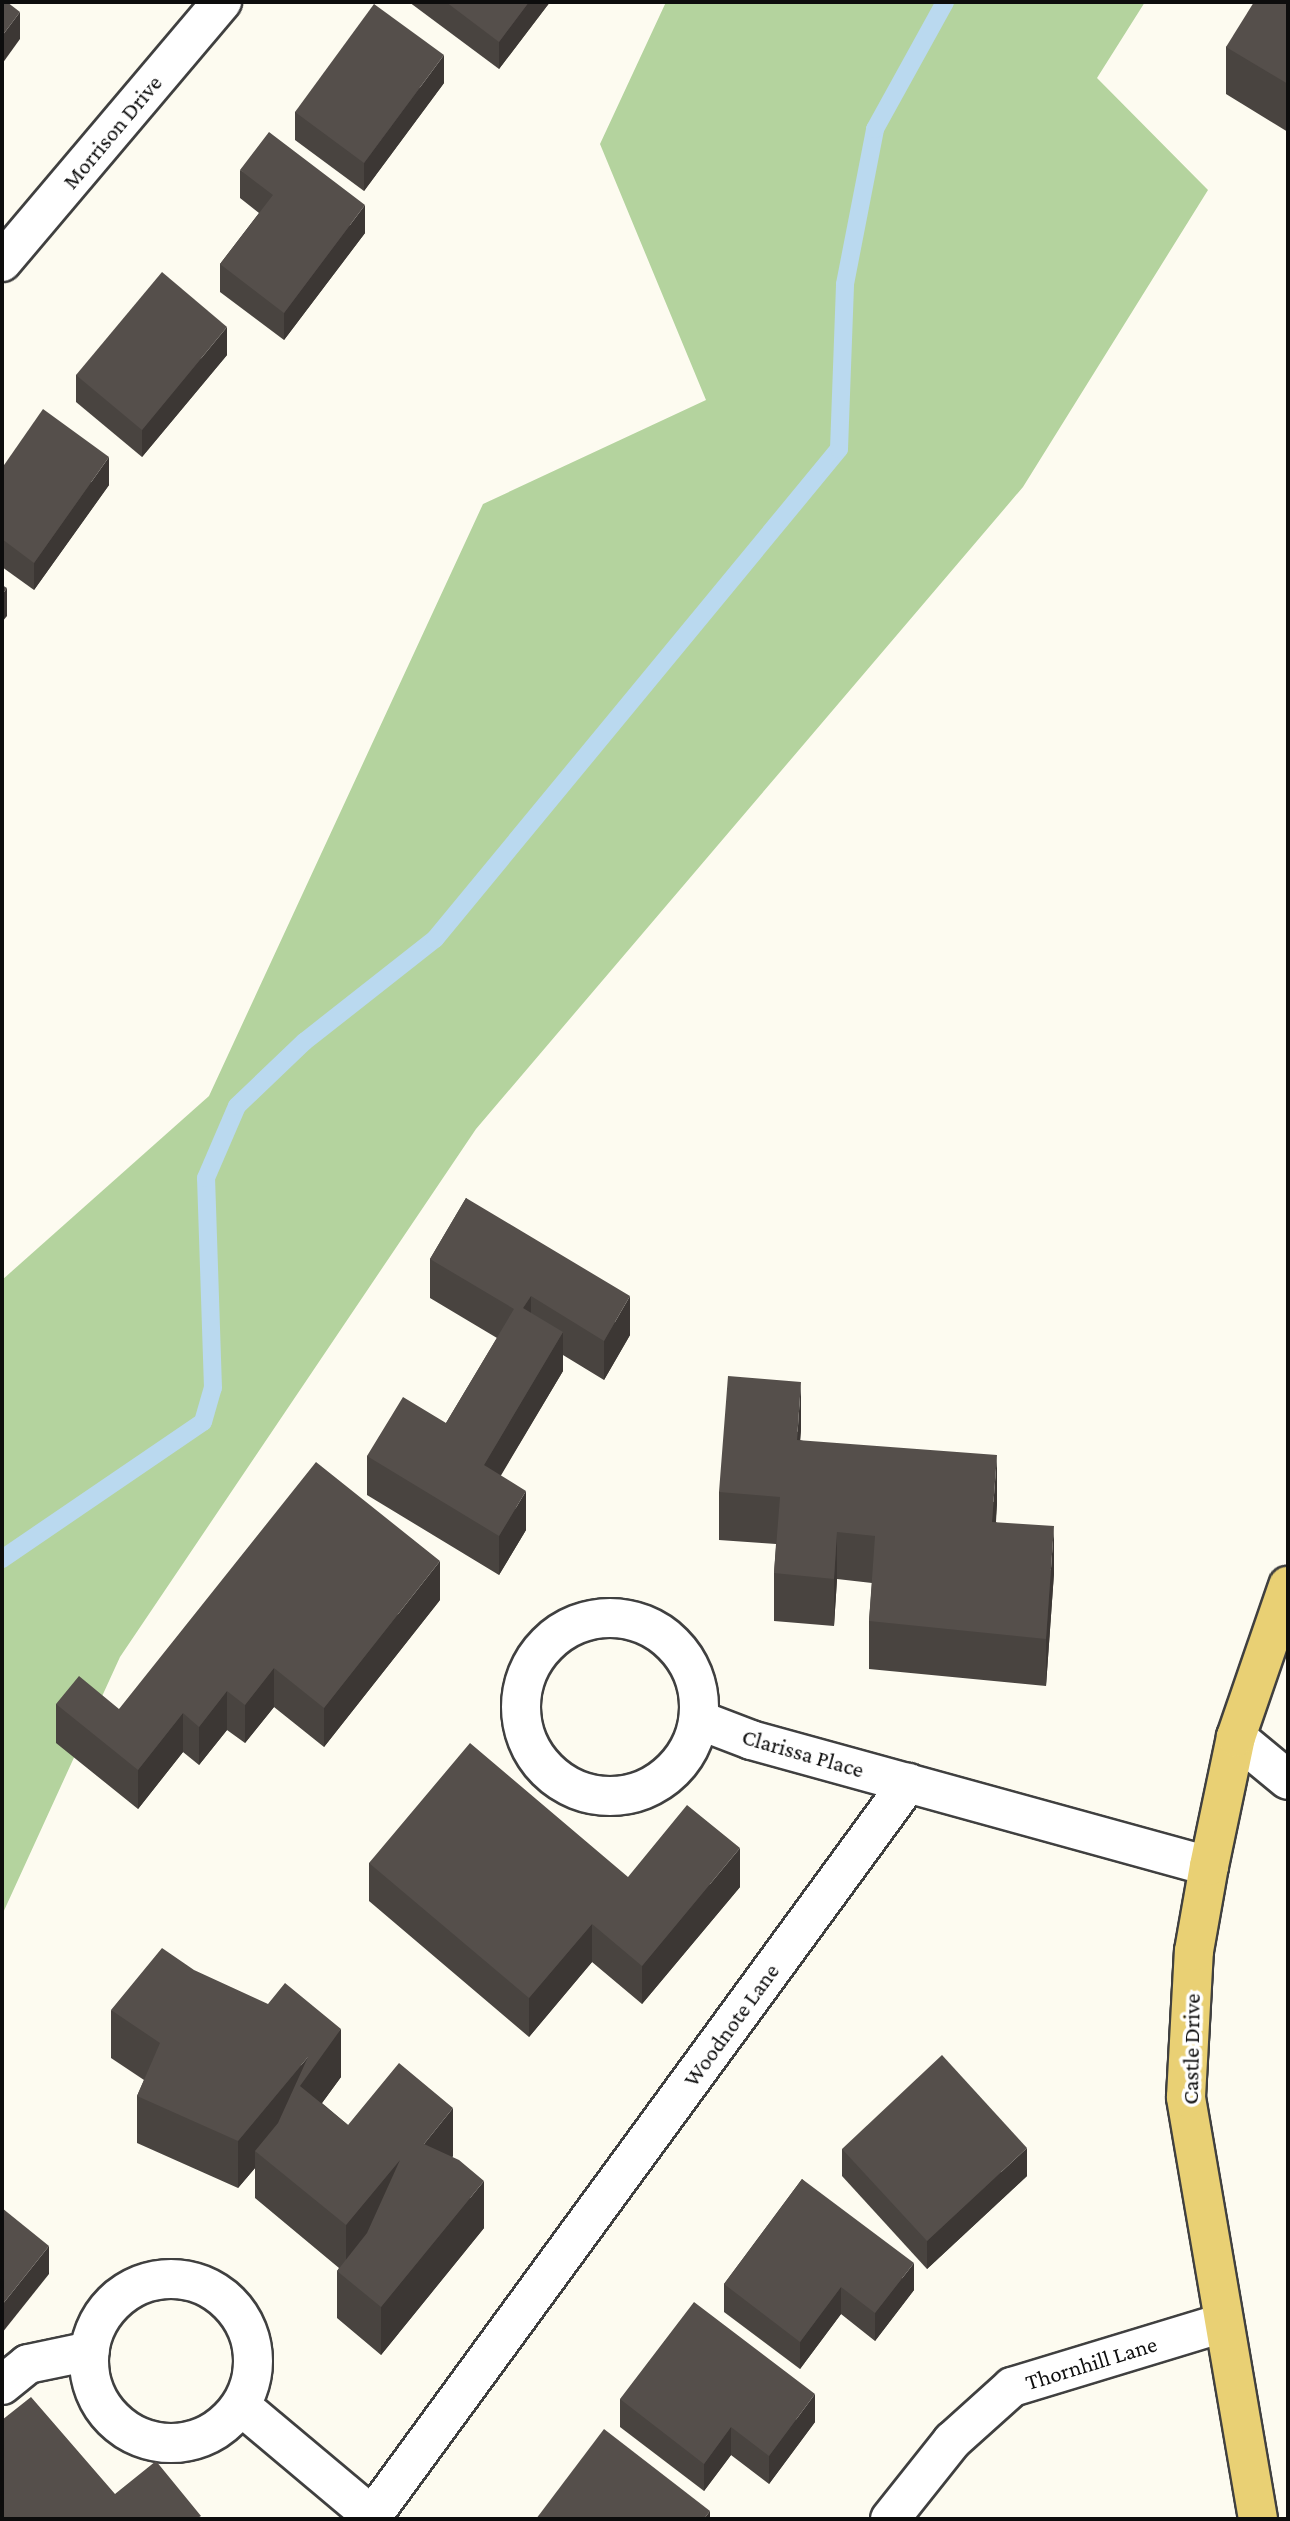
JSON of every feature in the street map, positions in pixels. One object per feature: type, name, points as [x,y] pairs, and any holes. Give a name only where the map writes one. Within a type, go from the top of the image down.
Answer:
[{"type":"main road","name":"Castle Drive","points":[[1258,2519],[1186,2097],[1194,1951],[1209,1866],[1236,1737],[1288,1586]]},
{"type":"street","name":"Morrison Drive","points":[[2,262],[222,2]]},
{"type":"street","points":[[624,1619],[644,1624],[669,1639],[689,1662],[699,1690],[699,1720],[690,1749],[673,1772],[649,1789],[630,1794],[591,1795],[565,1784],[542,1765],[526,1740],[520,1711],[524,1682],[537,1655],[558,1634],[585,1620],[624,1619]]},
{"type":"street","name":"Clarissa Place","points":[[699,1720],[751,1740],[908,1783]]},
{"type":"street","points":[[1236,1737],[1288,1780]]},
{"type":"street","points":[[908,1783],[1209,1866]]},
{"type":"street","name":"Woodnote Lane","points":[[371,2518],[908,1783]]},
{"type":"street","points":[[160,2279],[199,2284],[232,2306],[247,2329],[254,2354],[252,2382],[241,2406],[222,2427],[198,2440],[170,2444],[143,2440],[118,2425],[101,2404],[91,2378],[90,2351],[97,2325],[113,2302],[134,2287],[160,2279]]},
{"type":"street","name":"Thornhill Lane","points":[[890,2519],[952,2441],[1012,2387],[1223,2323]]},
{"type":"street","points":[[2,2385],[28,2364],[90,2351]]},
{"type":"street","points":[[241,2406],[371,2518]]},
{"type":"green space","points":[[666,2],[1145,2],[1097,78],[1208,190],[1023,487],[476,1129],[120,1657],[2,1915],[2,1280],[209,1096],[483,504],[706,400],[600,144]]},
{"type":"building","points":[[2,2],[7,2],[20,12],[2,36]]},
{"type":"building","points":[[446,2],[529,2],[499,42]]},
{"type":"building","points":[[1254,2],[1288,2],[1288,84],[1226,47]]},
{"type":"building","points":[[374,4],[444,55],[364,163],[295,112]]},
{"type":"building","points":[[269,132],[365,205],[284,313],[220,264],[273,195],[240,170]]},
{"type":"building","points":[[162,272],[227,327],[142,430],[76,375]]},
{"type":"building","points":[[43,409],[109,457],[34,563],[2,539],[2,468]]},
{"type":"building","points":[[466,1198],[630,1296],[604,1341],[531,1296],[523,1308],[563,1332],[484,1465],[526,1491],[499,1536],[367,1456],[403,1397],[446,1423],[514,1309],[430,1259]]},
{"type":"building","points":[[728,1376],[801,1382],[797,1440],[997,1455],[992,1522],[1054,1526],[1046,1639],[869,1621],[875,1536],[837,1532],[834,1579],[774,1573],[780,1497],[719,1492]]},
{"type":"building","points":[[316,1462],[440,1561],[324,1708],[274,1668],[245,1705],[227,1691],[199,1727],[183,1713],[138,1770],[56,1704],[79,1676],[119,1709]]},
{"type":"building","points":[[470,1743],[628,1877],[687,1805],[740,1848],[642,1966],[592,1924],[529,1998],[369,1863]]},
{"type":"building","points":[[162,1948],[194,1970],[268,2004],[285,1983],[341,2029],[300,2086],[348,2125],[399,2063],[453,2108],[424,2144],[459,2160],[484,2181],[381,2307],[337,2271],[367,2233],[400,2160],[346,2225],[255,2151],[278,2123],[308,2057],[238,2141],[137,2096],[160,2043],[111,2010]]},
{"type":"building","points":[[942,2055],[1027,2148],[927,2241],[842,2149]]},
{"type":"building","points":[[802,2179],[914,2263],[875,2313],[841,2287],[800,2342],[724,2284]]},
{"type":"building","points":[[2,2208],[49,2246],[2,2305]]},
{"type":"building","points":[[694,2302],[815,2394],[769,2456],[731,2427],[704,2464],[620,2399]]},
{"type":"building","points":[[31,2397],[115,2494],[156,2461],[201,2516],[196,2519],[2,2519],[2,2420]]},
{"type":"building","points":[[604,2429],[710,2511],[704,2519],[536,2519]]},
{"type":"waterway","points":[[2,1559],[203,1422],[213,1388],[206,1178],[237,1106],[304,1042],[435,939],[839,449],[845,284],[875,129],[945,2]]}]
